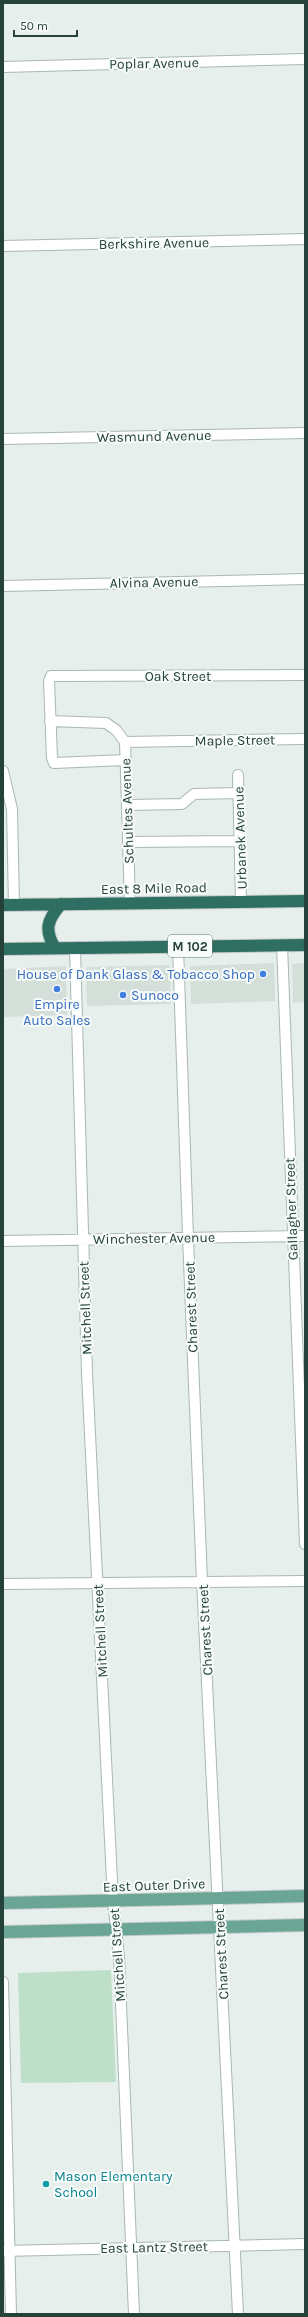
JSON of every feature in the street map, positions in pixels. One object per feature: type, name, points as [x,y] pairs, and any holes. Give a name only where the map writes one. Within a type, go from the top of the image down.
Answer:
[{"type":"highway","name":"East 8 Mile Road","points":[[9,905],[305,901]]},
{"type":"highway","points":[[55,948],[48,936],[47,924],[53,913],[61,904]]},
{"type":"highway","name":"M 102","points":[[3,949],[305,945]]},
{"type":"main road","name":"East Outer Drive","points":[[3,1903],[305,1896]]},
{"type":"main road","points":[[3,1932],[305,1925]]},
{"type":"street","name":"Poplar Avenue","points":[[3,66],[305,59]]},
{"type":"street","name":"Berkshire Avenue","points":[[3,246],[305,240]]},
{"type":"street","name":"Wasmund Avenue","points":[[3,439],[305,433]]},
{"type":"street","name":"Alvina Avenue","points":[[3,586],[305,579]]},
{"type":"street","name":"Oak Street","points":[[50,721],[48,681],[51,676],[305,675]]},
{"type":"street","points":[[125,742],[116,730],[106,723],[50,721],[52,758],[54,763],[126,760]]},
{"type":"street","name":"Maple Street","points":[[125,742],[305,739]]},
{"type":"street","name":"Schultes Avenue","points":[[125,742],[130,904]]},
{"type":"street","points":[[3,771],[12,809],[9,905]]},
{"type":"street","name":"Urbanek Avenue","points":[[238,776],[241,902]]},
{"type":"street","points":[[128,805],[182,804],[194,794],[238,793]]},
{"type":"street","points":[[128,842],[240,841]]},
{"type":"street","name":"Gallagher Street","points":[[282,945],[305,1544]]},
{"type":"street","name":"Charest Street","points":[[178,947],[202,1581],[218,1898],[221,1927],[238,2314]]},
{"type":"street","name":"Mitchell Street","points":[[75,948],[83,1239],[97,1583],[113,1901],[117,1929],[134,2314]]},
{"type":"street","name":"Winchester Avenue","points":[[3,1241],[305,1236]]},
{"type":"street","points":[[3,1584],[305,1581]]},
{"type":"street","points":[[3,1982],[6,2251],[11,2314]]},
{"type":"street","name":"East Lantz Street","points":[[6,2251],[305,2244]]},
{"type":"shaded area","points":[[274,963],[275,1001],[191,1004],[190,966]]},
{"type":"shaded area","points":[[305,963],[305,1002],[293,1003],[292,964]]},
{"type":"shaded area","points":[[170,965],[171,1004],[87,1006],[86,967]]},
{"type":"shaded area","points":[[66,966],[67,1015],[3,1017],[3,969]]},
{"type":"green space","points":[[111,1970],[116,2082],[21,2083],[18,1973]]},
{"type":"place","name":"House of Dank Glass & Tobacco Shop","points":[[263,974]]},
{"type":"place","name":"Empire Auto Sales","points":[[57,989]]},
{"type":"place","name":"Sunoco","points":[[123,995]]},
{"type":"place","name":"Mason Elementary School","points":[[46,2184]]}]
